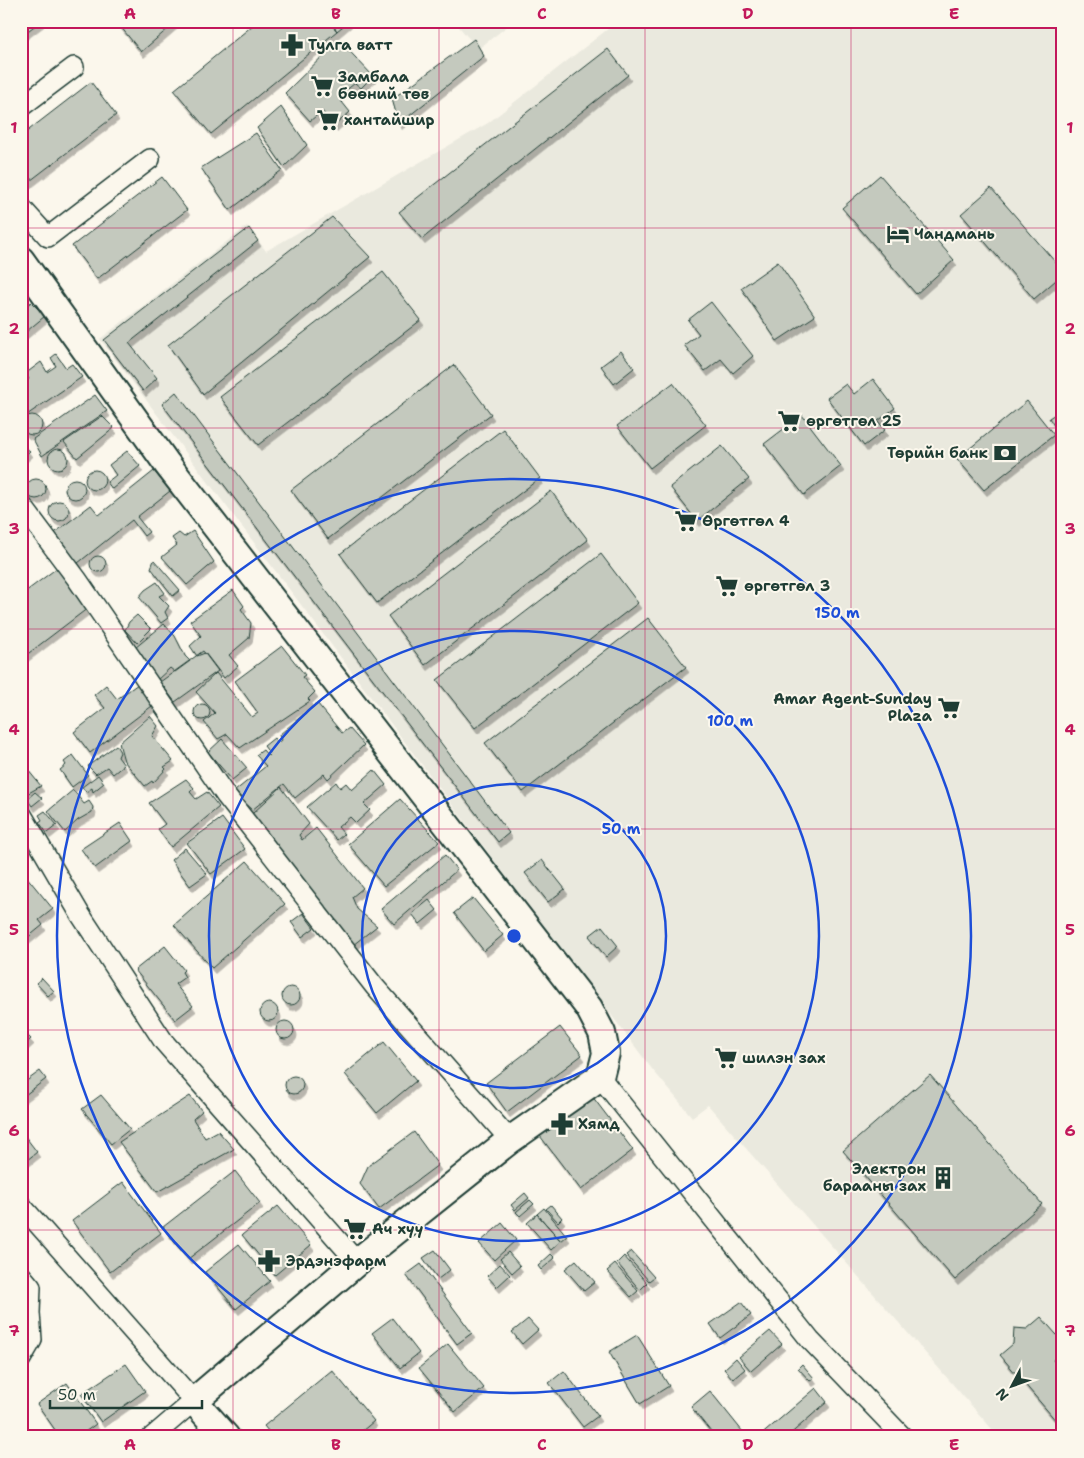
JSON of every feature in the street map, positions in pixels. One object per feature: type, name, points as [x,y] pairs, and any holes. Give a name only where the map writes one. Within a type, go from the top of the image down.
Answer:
[{"type":"street","points":[[21,107],[74,67]]},
{"type":"street","points":[[21,207],[48,237],[150,160]]},
{"type":"street","points":[[21,260],[167,464],[589,1008],[602,1033],[606,1053],[600,1077],[510,1140],[357,1262],[152,1437]]},
{"type":"street","points":[[21,504],[88,594],[226,796],[376,987],[510,1140]]},
{"type":"street","points":[[21,813],[80,914],[164,1042],[357,1262]]},
{"type":"street","points":[[600,1077],[810,1340],[902,1437]]},
{"type":"street","points":[[21,1205],[226,1437]]},
{"type":"street","points":[[21,1275],[31,1287],[32,1340],[21,1359]]},
{"type":"shaded area","points":[[454,21],[514,21],[478,49]]},
{"type":"shaded area","points":[[618,21],[1063,21],[1063,1437],[999,1437],[708,1105],[692,1117],[652,1069],[100,339],[247,226],[266,251],[488,123]]},
{"type":"building","points":[[21,21],[41,21],[21,36]]},
{"type":"building","points":[[116,21],[177,21],[141,52]]},
{"type":"building","points":[[258,21],[329,21],[337,31],[211,134],[174,90]]},
{"type":"building","points":[[329,21],[349,21],[337,31]]},
{"type":"building","points":[[474,39],[484,56],[399,124],[392,99]]},
{"type":"building","name":"Замбала бөөний төв","points":[[339,40],[373,76],[361,88],[355,83],[338,97],[350,112],[334,126],[322,111],[310,121],[285,93]]},
{"type":"building","points":[[608,49],[628,75],[422,239],[399,212]]},
{"type":"building","points":[[91,82],[116,115],[26,184],[21,177],[21,136]]},
{"type":"building","points":[[281,107],[307,145],[284,167],[257,128]]},
{"type":"building","points":[[256,133],[282,170],[230,210],[201,168]]},
{"type":"building","name":"Чандмань","points":[[880,175],[954,260],[916,294],[842,208]]},
{"type":"building","points":[[162,177],[187,210],[97,279],[72,246]]},
{"type":"building","points":[[991,188],[1063,271],[1063,274],[1034,299],[961,214]]},
{"type":"building","points":[[332,217],[370,257],[203,394],[168,345]]},
{"type":"building","points":[[249,228],[258,241],[129,343],[157,378],[143,391],[104,340]]},
{"type":"building","points":[[778,262],[815,316],[777,341],[741,288]]},
{"type":"building","points":[[383,272],[421,320],[258,445],[220,397]]},
{"type":"building","points":[[31,302],[45,316],[21,336],[21,311]]},
{"type":"building","points":[[711,302],[753,356],[733,373],[721,359],[705,371],[684,345],[699,334],[688,320]]},
{"type":"building","points":[[621,351],[634,368],[614,384],[601,366]]},
{"type":"building","points":[[56,354],[66,368],[72,364],[82,377],[21,419],[21,392],[24,391],[21,384],[29,379],[25,374],[41,362],[47,372],[56,366],[51,358]]},
{"type":"building","points":[[454,365],[491,414],[328,539],[291,490]]},
{"type":"building","points":[[873,379],[895,408],[878,421],[885,430],[864,446],[827,398],[846,384],[854,394]]},
{"type":"building","points":[[673,383],[706,425],[650,468],[617,426]]},
{"type":"building","points":[[176,392],[509,833],[498,842],[162,404]]},
{"type":"building","points":[[95,395],[107,411],[42,456],[33,439]]},
{"type":"building","points":[[1027,401],[1054,435],[984,490],[957,459]]},
{"type":"building","points":[[1063,409],[1063,430],[1059,433],[1049,418]]},
{"type":"building","points":[[32,415],[39,418],[42,425],[39,432],[32,435],[25,432],[22,425],[25,418]]},
{"type":"building","points":[[802,415],[841,466],[804,495],[764,444]]},
{"type":"building","points":[[102,416],[114,428],[77,458],[64,442]]},
{"type":"building","points":[[503,429],[540,478],[377,603],[340,554]]},
{"type":"building","points":[[21,444],[30,451],[21,459]]},
{"type":"building","points":[[722,446],[749,479],[697,521],[670,487]]},
{"type":"building","points":[[58,449],[65,452],[68,459],[65,466],[58,469],[51,466],[48,459],[51,452]]},
{"type":"building","points":[[127,451],[140,466],[112,489],[107,482],[116,475],[109,465]]},
{"type":"building","points":[[95,470],[102,473],[105,480],[102,487],[95,490],[88,487],[85,480],[88,473]]},
{"type":"building","points":[[154,471],[170,491],[137,517],[149,532],[144,536],[132,520],[73,567],[48,538],[91,505],[99,515]]},
{"type":"building","points":[[36,479],[43,482],[46,489],[43,496],[36,499],[29,496],[26,489],[29,482]]},
{"type":"building","points":[[75,479],[82,482],[85,489],[82,496],[75,499],[68,496],[65,489],[68,482]]},
{"type":"building","points":[[551,491],[588,540],[425,665],[388,616]]},
{"type":"building","points":[[59,501],[66,504],[69,511],[66,518],[59,521],[52,518],[49,511],[52,504]]},
{"type":"building","points":[[193,531],[214,562],[187,585],[162,557],[177,545],[172,538],[179,533],[184,537]]},
{"type":"building","points":[[601,554],[638,603],[475,728],[437,680]]},
{"type":"building","points":[[98,556],[106,564],[98,572],[90,564]]},
{"type":"building","points":[[154,560],[180,590],[173,596],[151,568]]},
{"type":"building","points":[[57,568],[88,608],[21,659],[21,595]]},
{"type":"building","points":[[157,582],[165,593],[159,596],[169,606],[165,612],[168,618],[161,623],[139,597],[145,590]]},
{"type":"building","points":[[233,590],[244,606],[241,609],[251,623],[249,638],[229,655],[238,666],[224,678],[205,653],[197,656],[190,646],[201,636],[190,621]]},
{"type":"building","points":[[137,615],[151,629],[137,643],[125,630],[129,622]]},
{"type":"building","points":[[648,618],[686,667],[523,792],[485,743]]},
{"type":"building","points":[[164,624],[175,636],[185,656],[190,661],[175,672],[170,668],[157,680],[135,648]]},
{"type":"building","points":[[282,646],[305,675],[302,677],[315,692],[308,699],[310,701],[240,748],[227,734],[218,739],[204,722],[215,713],[196,692],[216,673],[252,717],[258,713],[235,681]]},
{"type":"building","points":[[203,651],[218,671],[175,702],[160,682]]},
{"type":"building","points":[[138,684],[152,706],[90,753],[74,732],[105,708],[94,695],[106,685],[117,699]]},
{"type":"building","points":[[317,703],[342,733],[349,728],[364,745],[328,779],[324,774],[295,798],[284,784],[252,810],[235,791],[266,766],[256,755],[263,750],[268,756],[270,754],[264,746],[274,738],[278,743],[281,740],[279,735]]},
{"type":"building","points":[[202,704],[210,712],[202,720],[194,712]]},
{"type":"building","points":[[150,716],[158,726],[152,736],[173,761],[164,767],[166,769],[153,783],[152,781],[145,786],[124,761],[119,743]]},
{"type":"building","points":[[222,739],[247,768],[232,780],[208,752]]},
{"type":"building","points":[[116,745],[120,752],[118,757],[124,765],[113,774],[107,767],[96,774],[88,766]]},
{"type":"building","points":[[73,755],[88,775],[72,787],[60,770],[66,765],[64,762]]},
{"type":"building","points":[[28,770],[41,786],[25,795],[21,789],[21,774]]},
{"type":"building","points":[[374,770],[386,785],[364,804],[370,810],[356,823],[350,817],[338,827],[344,834],[337,840],[307,807],[336,782],[340,788],[346,783],[352,790]]},
{"type":"building","points":[[98,775],[104,783],[93,792],[92,788],[86,792],[82,787]]},
{"type":"building","points":[[186,779],[194,788],[190,792],[196,799],[207,792],[219,807],[171,847],[158,829],[165,824],[149,803]]},
{"type":"building","points":[[281,787],[309,824],[299,835],[302,840],[316,828],[363,888],[352,897],[357,909],[377,926],[353,945],[259,830],[252,814]]},
{"type":"building","points":[[73,790],[84,804],[89,801],[93,807],[92,812],[78,820],[65,832],[48,811]]},
{"type":"building","points":[[35,792],[42,798],[32,806],[27,799]]},
{"type":"building","points":[[400,799],[439,842],[384,886],[348,844]]},
{"type":"building","points":[[45,811],[57,825],[47,833],[39,822],[42,820],[39,815]]},
{"type":"building","points":[[222,818],[245,849],[211,874],[187,843]]},
{"type":"building","points":[[120,823],[132,841],[95,868],[81,849]]},
{"type":"building","points":[[185,848],[207,874],[190,886],[171,860]]},
{"type":"building","points":[[445,855],[457,870],[394,924],[381,909]]},
{"type":"building","points":[[542,860],[565,889],[548,902],[525,873]]},
{"type":"building","points":[[247,861],[285,904],[212,968],[174,925]]},
{"type":"building","points":[[26,876],[53,909],[39,920],[43,925],[21,943],[21,879]]},
{"type":"building","points":[[473,898],[503,935],[484,951],[454,913]]},
{"type":"building","points":[[429,900],[437,910],[420,924],[412,914]]},
{"type":"building","points":[[303,913],[314,928],[302,937],[291,922]]},
{"type":"building","points":[[602,926],[618,946],[606,957],[589,936]]},
{"type":"building","points":[[165,946],[184,970],[182,972],[185,977],[175,984],[193,1006],[175,1020],[135,970]]},
{"type":"building","points":[[42,978],[54,991],[48,996],[36,983]]},
{"type":"building","points":[[287,987],[295,987],[300,992],[298,1003],[287,1005],[282,1000],[282,992]]},
{"type":"building","points":[[265,1003],[273,1003],[278,1008],[276,1019],[265,1021],[260,1016],[260,1008]]},
{"type":"building","points":[[281,1021],[289,1021],[294,1026],[292,1037],[281,1039],[276,1034],[276,1026]]},
{"type":"building","points":[[560,1027],[582,1055],[507,1112],[486,1083]]},
{"type":"building","points":[[21,1029],[31,1039],[21,1048]]},
{"type":"building","points":[[384,1042],[416,1081],[377,1113],[345,1074]]},
{"type":"building","points":[[40,1071],[46,1079],[21,1098],[21,1085]]},
{"type":"building","name":"Электрон барааны зах","points":[[930,1075],[1042,1204],[955,1280],[843,1151]]},
{"type":"building","points":[[290,1076],[298,1076],[303,1081],[301,1092],[290,1094],[285,1089],[285,1081]]},
{"type":"building","points":[[101,1095],[130,1129],[111,1144],[82,1109]]},
{"type":"building","points":[[190,1096],[202,1111],[193,1119],[205,1138],[218,1131],[234,1149],[157,1192],[119,1142]]},
{"type":"building","points":[[592,1096],[633,1150],[581,1190],[540,1136]]},
{"type":"building","points":[[21,1131],[37,1152],[21,1165]]},
{"type":"building","points":[[414,1132],[438,1165],[379,1209],[360,1184],[368,1166]]},
{"type":"building","points":[[235,1171],[260,1203],[188,1259],[163,1227]]},
{"type":"building","points":[[123,1182],[161,1233],[110,1272],[72,1221]]},
{"type":"building","points":[[525,1193],[529,1198],[515,1210],[511,1205]]},
{"type":"building","points":[[530,1200],[534,1204],[520,1216],[516,1212]]},
{"type":"building","points":[[551,1205],[562,1218],[558,1222],[546,1209]]},
{"type":"building","points":[[278,1206],[311,1245],[275,1275],[242,1235]]},
{"type":"building","points":[[544,1208],[567,1236],[561,1241],[537,1214]]},
{"type":"building","points":[[537,1214],[561,1241],[551,1250],[527,1223]]},
{"type":"building","points":[[502,1223],[516,1240],[494,1260],[479,1243]]},
{"type":"building","points":[[239,1244],[270,1281],[236,1309],[205,1272]]},
{"type":"building","points":[[435,1250],[450,1270],[438,1279],[423,1258]]},
{"type":"building","points":[[631,1251],[654,1277],[649,1281],[626,1255]]},
{"type":"building","points":[[508,1252],[520,1266],[512,1273],[500,1259]]},
{"type":"building","points":[[551,1254],[555,1258],[541,1270],[538,1266]]},
{"type":"building","points":[[624,1256],[647,1283],[640,1290],[617,1263]]},
{"type":"building","points":[[576,1260],[595,1282],[584,1291],[565,1269]]},
{"type":"building","points":[[421,1264],[472,1333],[457,1344],[406,1275]]},
{"type":"building","points":[[500,1264],[510,1275],[497,1287],[487,1276]]},
{"type":"building","points":[[615,1264],[638,1291],[631,1297],[607,1271]]},
{"type":"building","points":[[741,1302],[751,1315],[720,1338],[710,1324]]},
{"type":"building","points":[[1041,1317],[1063,1342],[1063,1352],[1053,1360],[1063,1371],[1063,1429],[1000,1355],[1013,1344],[1014,1328],[1027,1329]]},
{"type":"building","points":[[392,1318],[419,1353],[400,1368],[372,1333]]},
{"type":"building","points":[[528,1319],[538,1330],[522,1344],[512,1332]]},
{"type":"building","points":[[770,1331],[782,1344],[751,1371],[739,1357]]},
{"type":"building","points":[[637,1335],[669,1386],[640,1404],[609,1352]]},
{"type":"building","points":[[448,1344],[484,1388],[455,1412],[419,1368]]},
{"type":"building","points":[[736,1358],[745,1369],[733,1379],[724,1369]]},
{"type":"building","points":[[126,1364],[145,1391],[101,1422],[81,1394]]},
{"type":"building","points":[[802,1364],[814,1378],[810,1381],[798,1368]]},
{"type":"building","points":[[332,1370],[374,1421],[355,1437],[273,1437],[264,1426]]},
{"type":"building","points":[[564,1371],[598,1416],[583,1427],[549,1383]]},
{"type":"building","points":[[67,1383],[96,1424],[78,1437],[60,1437],[37,1404]]},
{"type":"building","points":[[816,1388],[827,1402],[787,1437],[759,1437]]},
{"type":"building","points":[[710,1391],[747,1437],[715,1437],[691,1407]]},
{"type":"place","name":"Тулга ватт","points":[[292,45]]},
{"type":"place","name":"Замбала бөөний төв","points":[[322,86]]},
{"type":"place","name":"хантайшир","points":[[328,120]]},
{"type":"place","name":"Чандмань","points":[[898,234]]},
{"type":"place","name":"өргөтгөл 25","points":[[789,421]]},
{"type":"place","name":"Төрийн банк","points":[[1005,453]]},
{"type":"place","name":"Өргөтгөл 4","points":[[686,521]]},
{"type":"place","name":"өргөтгөл 3","points":[[727,586]]},
{"type":"place","name":"Amar Agent-Sunday Plaza","points":[[949,708]]},
{"type":"place","name":"шилэн зах","points":[[726,1058]]},
{"type":"place","name":"Хямд","points":[[562,1124]]},
{"type":"place","name":"Электрон барааны зах","points":[[943,1178]]},
{"type":"place","name":"Ач хүү","points":[[355,1229]]},
{"type":"place","name":"Эрдэнэфарм","points":[[269,1261]]}]
